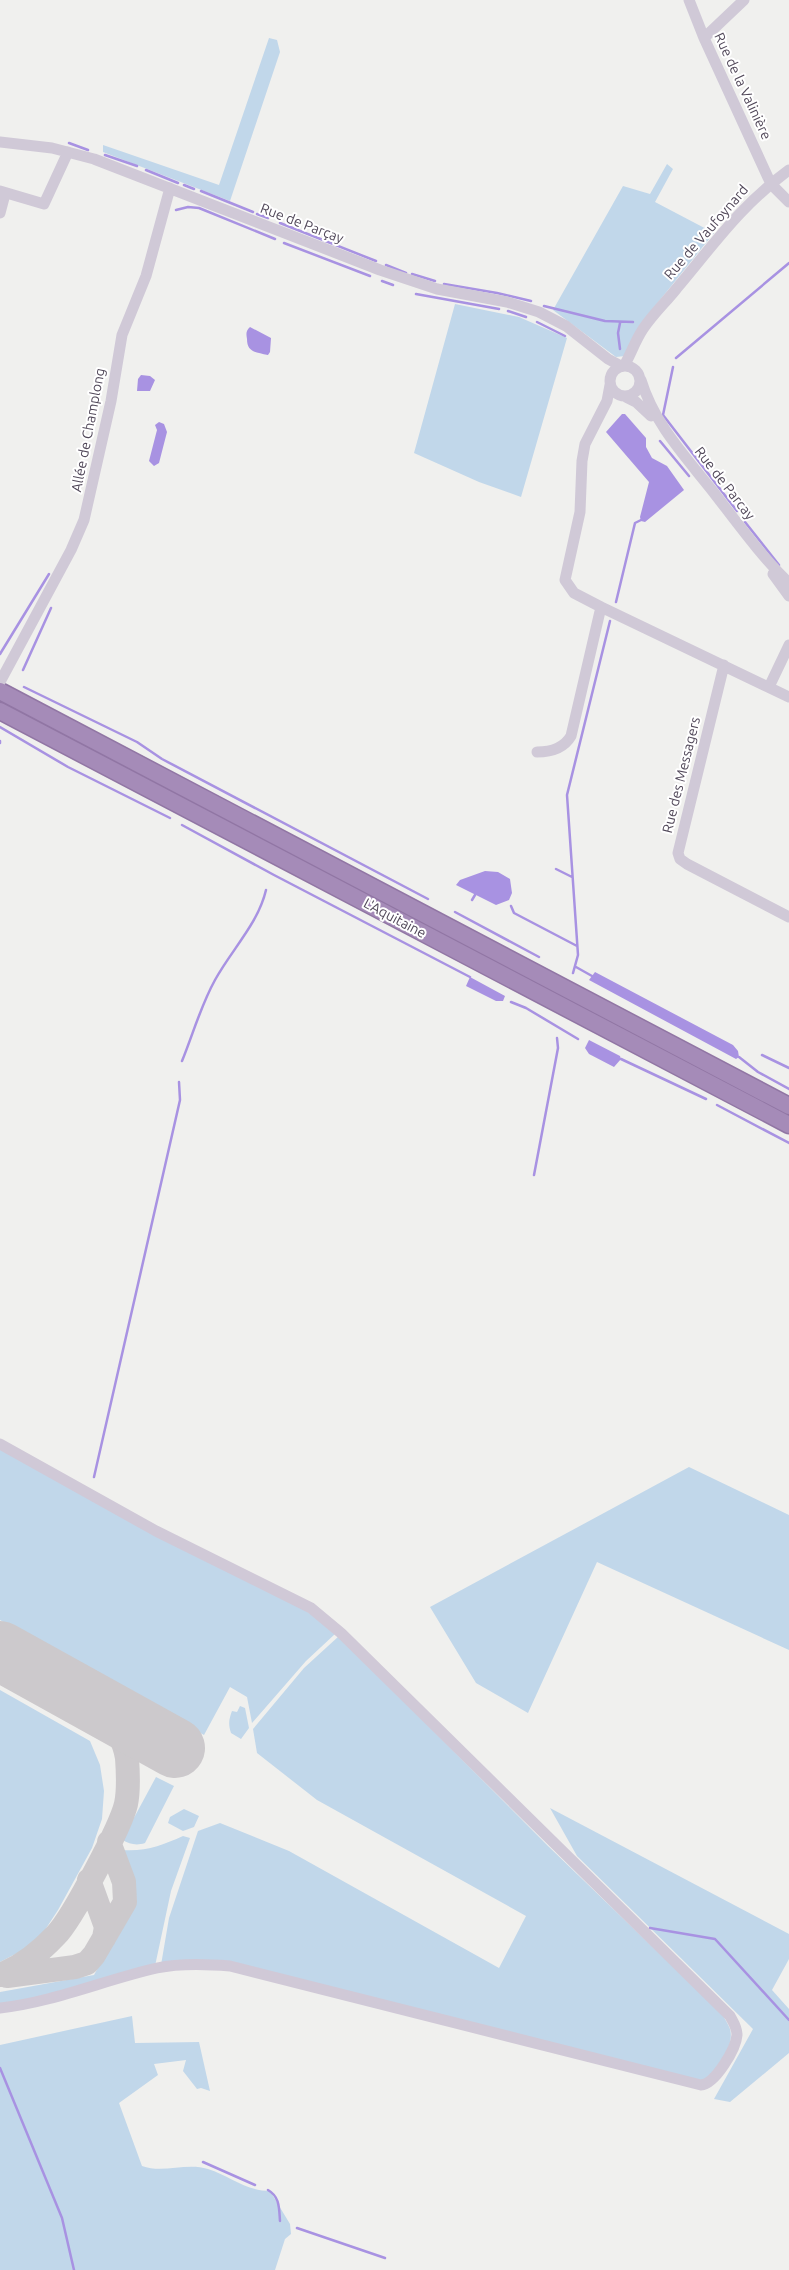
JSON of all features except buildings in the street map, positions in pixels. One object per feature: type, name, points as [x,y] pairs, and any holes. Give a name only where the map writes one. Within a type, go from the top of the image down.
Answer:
[{"type":"highway","name":"L'Aquitaine","points":[[0,691],[789,1106]]},
{"type":"highway","name":"L'Aquitaine","points":[[0,711],[789,1126]]},
{"type":"street","name":"Rue de la Valinière","points":[[689,0],[704,38],[770,184]]},
{"type":"street","points":[[704,38],[744,0]]},
{"type":"street","name":"Rue de Parçay","points":[[0,142],[68,152],[102,162],[380,270],[437,289],[508,302],[531,309],[566,326],[623,366]]},
{"type":"street","points":[[0,213],[2,193],[44,204],[68,152]]},
{"type":"street","name":"Rue de Vaufoynard","points":[[623,366],[650,318],[739,213],[770,184],[789,170]]},
{"type":"street","points":[[770,184],[789,202]]},
{"type":"street","name":"Allée de Champlong","points":[[0,682],[71,550],[84,520],[112,401],[122,335],[146,276],[170,188]]},
{"type":"street","name":"Rue de Vaufoynard","points":[[639,376],[639,346],[650,318]]},
{"type":"street","name":"Rue de Parçay","points":[[588,343],[605,366],[610,382]]},
{"type":"street","points":[[595,422],[624,397],[638,390],[639,376],[631,367],[623,366],[614,371],[607,402],[595,422],[585,444],[582,461],[580,512],[566,580],[574,593],[789,697]]},
{"type":"street","name":"Rue de Parcay","points":[[639,376],[649,405],[664,430]]},
{"type":"street","points":[[610,382],[615,392],[624,397]]},
{"type":"street","name":"Rue de Parcay","points":[[624,397],[645,409],[664,430],[762,555],[789,583]]},
{"type":"street","name":"Rue de Parcay","points":[[762,555],[779,584],[789,596]]},
{"type":"street","points":[[537,752],[548,752],[559,748],[571,736],[601,607]]},
{"type":"street","points":[[769,687],[789,645]]},
{"type":"street","name":"Rue des Messagers","points":[[724,665],[678,853],[680,859],[687,864],[789,918]]},
{"type":"street","points":[[0,1444],[156,1531],[311,1608],[341,1632],[730,2016],[735,2024],[737,2034],[734,2044],[717,2076],[705,2085],[700,2086],[230,1966],[207,1964],[159,1968],[50,1999],[0,2008]]},
{"type":"shaded area","points":[[269,38],[277,40],[280,52],[230,201],[103,152],[103,145],[219,185]]},
{"type":"shaded area","points":[[667,164],[673,169],[655,202],[714,233],[643,321],[625,356],[616,357],[553,310],[623,186],[650,194]]},
{"type":"shaded area","points":[[455,304],[519,317],[567,338],[521,497],[479,482],[414,453]]},
{"type":"shaded area","points":[[250,327],[271,338],[268,355],[253,351],[248,347],[246,334]]},
{"type":"shaded area","points":[[141,375],[150,376],[155,380],[150,391],[137,391],[138,379]]},
{"type":"shaded area","points":[[622,414],[625,414],[646,438],[646,447],[652,458],[667,466],[684,490],[645,522],[641,521],[640,517],[649,482],[606,432]]},
{"type":"shaded area","points":[[159,422],[164,424],[167,432],[159,463],[154,466],[149,461],[157,430],[155,425]]},
{"type":"shaded area","points":[[485,871],[498,872],[510,879],[512,893],[509,900],[496,905],[456,885],[460,880]]},
{"type":"shaded area","points":[[595,972],[733,1045],[738,1051],[739,1057],[736,1059],[589,980]]},
{"type":"shaded area","points":[[470,977],[505,996],[503,1001],[496,1001],[466,986]]},
{"type":"shaded area","points":[[589,1040],[620,1056],[621,1059],[614,1067],[589,1054],[585,1048]]},
{"type":"shaded area","points":[[0,1447],[298,1606],[322,1621],[335,1634],[306,1661],[252,1723],[247,1697],[230,1687],[204,1735],[0,1620]]},
{"type":"shaded area","points":[[689,1467],[789,1515],[789,1650],[597,1562],[528,1713],[476,1683],[430,1607]]},
{"type":"shaded area","points":[[339,1636],[548,1846],[722,2014],[730,2029],[730,2043],[724,2058],[705,2081],[230,1967],[161,1965],[169,1918],[198,1831],[220,1823],[289,1851],[499,1968],[526,1916],[317,1800],[257,1753],[253,1729],[304,1668]]},
{"type":"shaded area","points":[[0,1690],[90,1741],[100,1765],[104,1791],[102,1819],[92,1848],[58,1910],[43,1933],[27,1948],[0,1962]]},
{"type":"shaded area","points":[[240,1706],[245,1708],[249,1728],[241,1739],[231,1733],[229,1724],[232,1711],[237,1712]]},
{"type":"shaded area","points":[[156,1777],[174,1786],[145,1843],[128,1843],[122,1840]]},
{"type":"shaded area","points":[[550,1808],[789,1934],[789,1959],[772,1990],[789,2009],[789,2053],[730,2102],[714,2099],[753,2029],[577,1856]]},
{"type":"shaded area","points":[[184,1809],[199,1816],[194,1827],[183,1831],[168,1823],[170,1817]]},
{"type":"shaded area","points":[[183,1836],[190,1838],[171,1891],[155,1966],[61,1994],[0,2005],[0,1992],[94,1975],[133,1904],[119,1855],[122,1850],[154,1847]]},
{"type":"shaded area","points":[[132,2016],[135,2043],[199,2042],[210,2091],[201,2088],[197,2089],[183,2071],[186,2060],[154,2064],[158,2075],[119,2103],[142,2166],[158,2169],[200,2167],[216,2172],[253,2189],[270,2191],[290,2224],[291,2234],[285,2239],[275,2270],[0,2270],[0,2045]]},
{"type":"waterway","points":[[69,143],[88,150]]},
{"type":"waterway","points":[[105,155],[137,166]]},
{"type":"waterway","points":[[146,170],[178,183]]},
{"type":"waterway","points":[[184,185],[194,189]]},
{"type":"waterway","points":[[201,191],[253,212]]},
{"type":"waterway","points":[[176,210],[188,207],[199,208],[275,239]]},
{"type":"waterway","points":[[257,214],[268,218]]},
{"type":"waterway","points":[[280,223],[376,261]]},
{"type":"waterway","points":[[284,243],[370,276]]},
{"type":"waterway","points":[[676,358],[789,263]]},
{"type":"waterway","points":[[386,265],[406,273]]},
{"type":"waterway","points":[[412,274],[435,281]]},
{"type":"waterway","points":[[382,281],[393,285]]},
{"type":"waterway","points":[[444,284],[531,301]]},
{"type":"waterway","points":[[416,294],[499,309]]},
{"type":"waterway","points":[[544,306],[605,321],[633,322]]},
{"type":"waterway","points":[[508,311],[526,317]]},
{"type":"waterway","points":[[537,322],[565,336]]},
{"type":"waterway","points":[[620,323],[618,333],[620,349]]},
{"type":"waterway","points":[[673,367],[663,415],[737,511]]},
{"type":"waterway","points":[[660,441],[689,476]]},
{"type":"waterway","points":[[616,602],[635,523],[643,519]]},
{"type":"waterway","points":[[745,522],[779,565]]},
{"type":"waterway","points":[[0,654],[49,574]]},
{"type":"waterway","points":[[23,670],[51,608]]},
{"type":"waterway","points":[[573,973],[578,955],[567,795],[610,621]]},
{"type":"waterway","points":[[24,687],[137,742],[162,759],[428,899]]},
{"type":"waterway","points":[[0,727],[68,767],[170,818]]},
{"type":"waterway","points":[[182,825],[470,977]]},
{"type":"waterway","points":[[556,869],[572,877]]},
{"type":"waterway","points":[[182,1061],[210,990],[251,925],[266,890]]},
{"type":"waterway","points":[[472,900],[475,895]]},
{"type":"waterway","points":[[511,906],[514,913],[577,946]]},
{"type":"waterway","points":[[455,912],[539,957]]},
{"type":"waterway","points":[[576,967],[592,976]]},
{"type":"waterway","points":[[511,1002],[526,1008],[578,1039]]},
{"type":"waterway","points":[[534,1175],[558,1048],[557,1038]]},
{"type":"waterway","points":[[762,1055],[789,1068]]},
{"type":"waterway","points":[[739,1057],[758,1072],[789,1089]]},
{"type":"waterway","points":[[621,1059],[706,1099]]},
{"type":"waterway","points":[[94,1477],[180,1100],[179,1082]]},
{"type":"waterway","points":[[717,1105],[789,1143]]},
{"type":"waterway","points":[[650,1928],[715,1939],[789,2020]]},
{"type":"waterway","points":[[0,2068],[62,2218],[74,2270]]},
{"type":"waterway","points":[[203,2162],[255,2185]]},
{"type":"waterway","points":[[268,2190],[277,2199],[280,2221]]},
{"type":"waterway","points":[[297,2228],[385,2258]]},
{"type":"taxiway","points":[[0,1975],[15,1968],[37,1953],[63,1926],[95,1872],[122,1815],[128,1793],[126,1751],[121,1738],[101,1708]]},
{"type":"taxiway","points":[[7,1976],[75,1967],[87,1963],[94,1955],[125,1902],[124,1882],[109,1842]]},
{"type":"taxiway","points":[[89,1880],[106,1927],[104,1938]]},
{"type":"runway","points":[[0,1651],[175,1748]]}]
